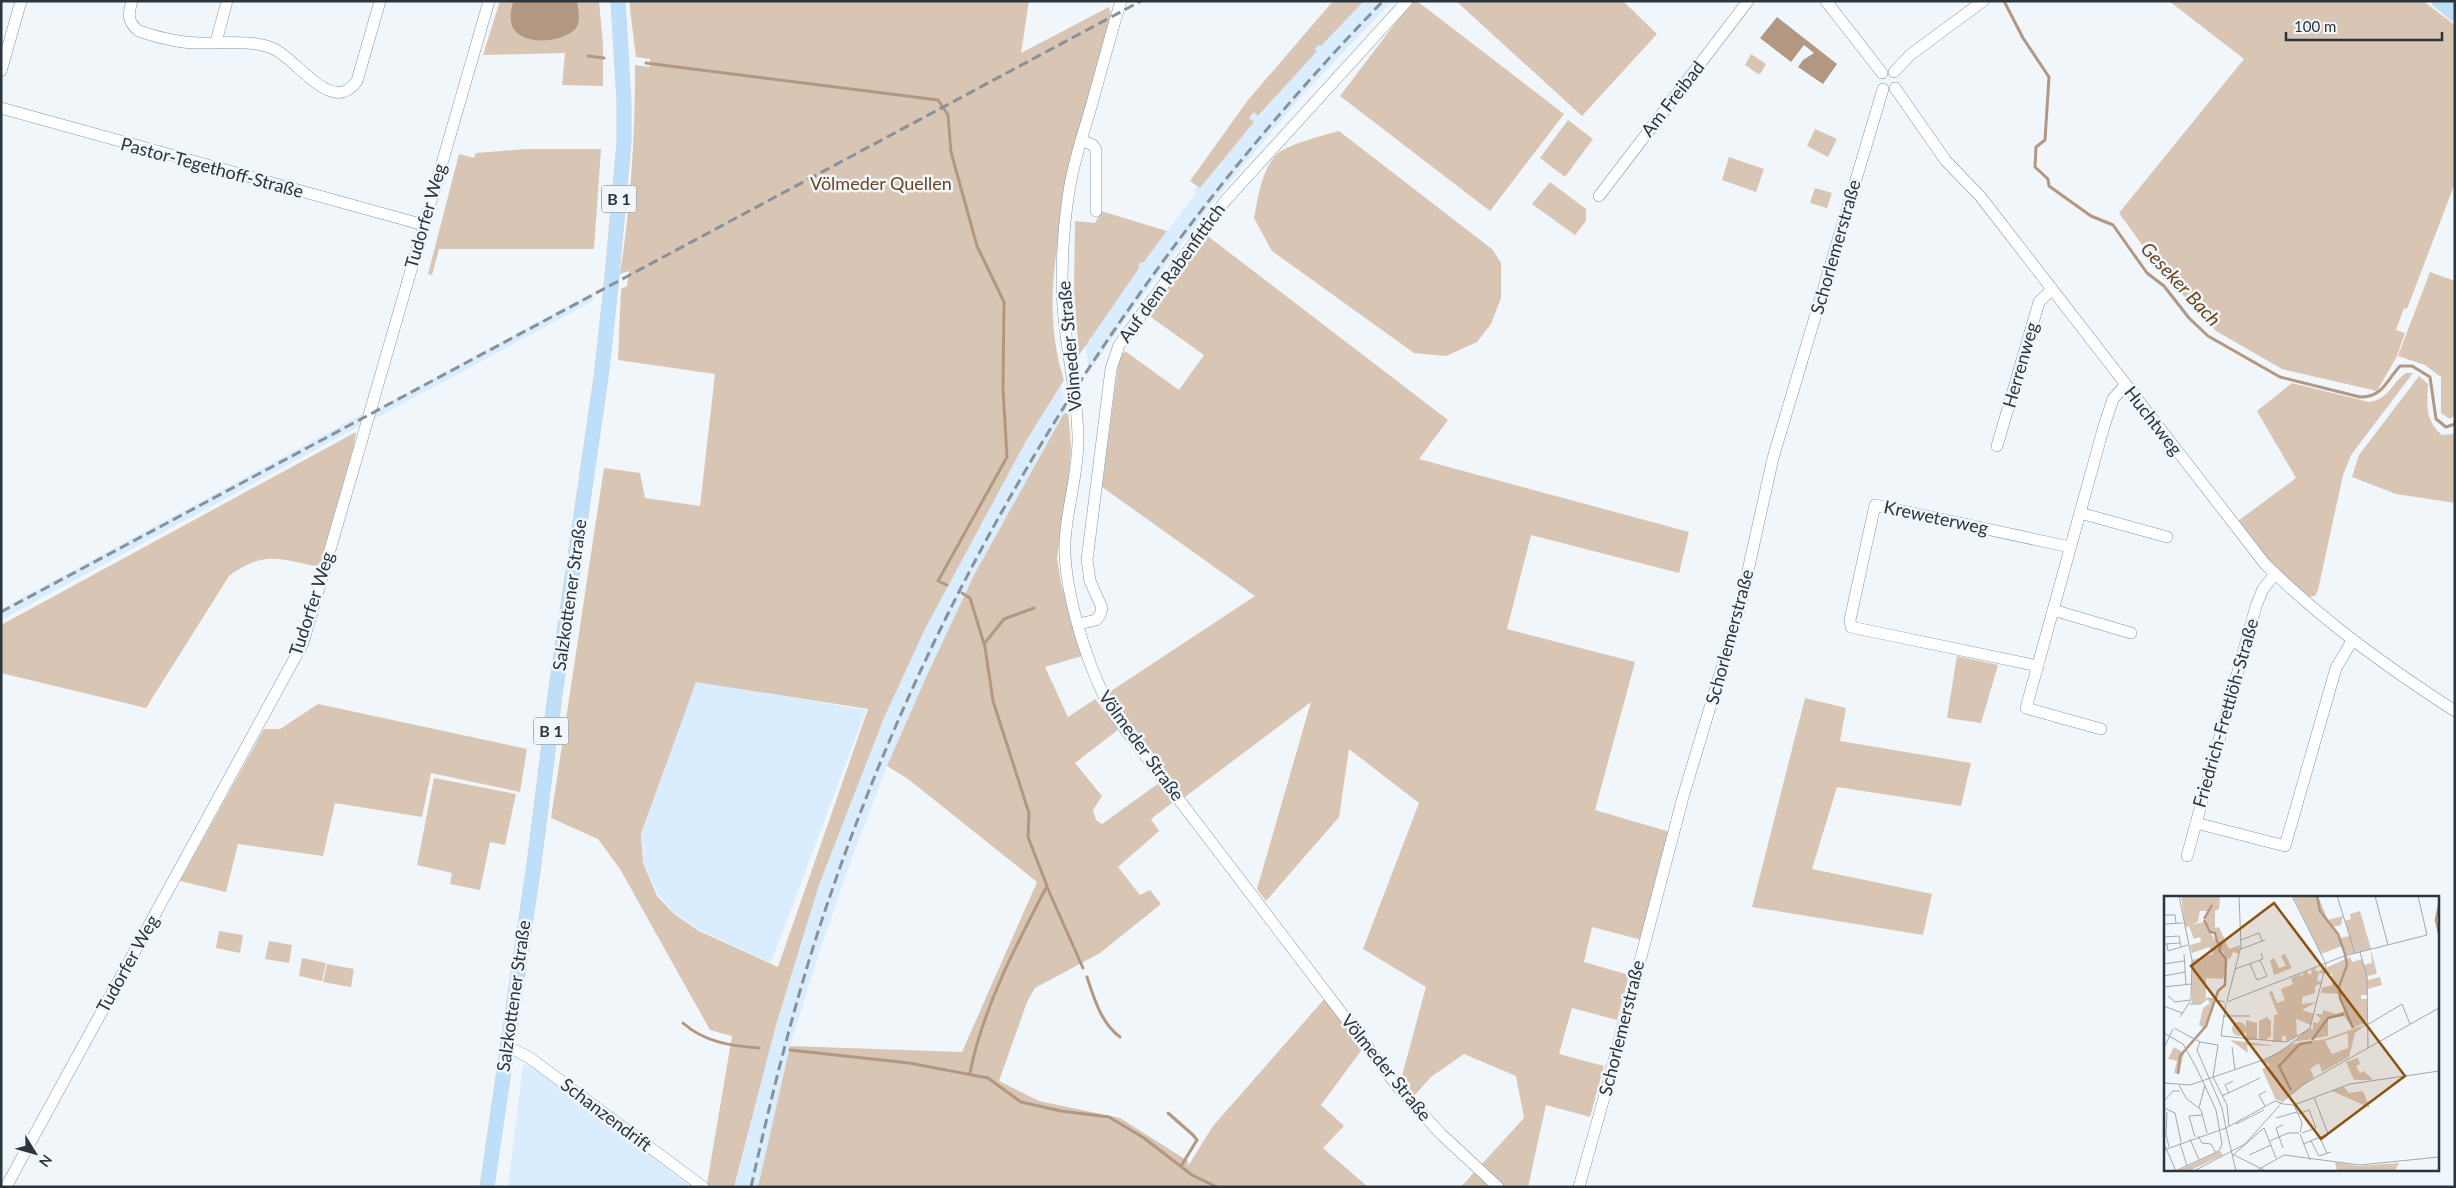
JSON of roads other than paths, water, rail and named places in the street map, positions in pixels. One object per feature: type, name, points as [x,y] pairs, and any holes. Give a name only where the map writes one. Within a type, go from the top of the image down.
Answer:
[{"type":"main road","name":"Salzkottener Straße","points":[[487,1187],[534,864],[601,377],[617,228],[624,102],[618,1]]},
{"type":"main road","points":[[2439,1],[2455,14]]},
{"type":"street","points":[[1,71],[21,1]]},
{"type":"street","points":[[132,1],[128,18],[132,26],[138,31],[191,42],[216,42],[273,48],[285,55],[319,85],[336,93],[352,89],[358,81],[380,1]]},
{"type":"street","points":[[216,42],[227,1]]},
{"type":"street","name":"Tudorfer Weg","points":[[6,1187],[303,643],[489,1]]},
{"type":"street","name":"Völmeder Straße","points":[[1121,1],[1081,140],[1069,190],[1062,287],[1078,440],[1075,478],[1065,539],[1065,568],[1079,624],[1098,685],[1116,717],[1398,1087],[1441,1134],[1498,1187]]},
{"type":"street","name":"Auf dem Rabenfittich","points":[[1079,624],[1096,620],[1100,616],[1102,608],[1090,581],[1087,560],[1111,369],[1119,345],[1225,200],[1407,1]]},
{"type":"street","name":"Am Freibad","points":[[1598,196],[1748,1]]},
{"type":"street","points":[[1826,1],[1882,73]]},
{"type":"street","points":[[1894,72],[1910,55],[1983,1]]},
{"type":"street","points":[[1890,70],[1894,72],[1899,80],[1895,88],[1883,89],[1878,81],[1882,73],[1890,70]]},
{"type":"street","name":"Huchtweg","points":[[1895,88],[1946,161],[1980,196],[2224,514],[2275,574],[2352,641],[2455,711]]},
{"type":"street","name":"Schorlemerstraße","points":[[1578,1187],[1607,1087],[1684,797],[1739,611],[1776,448],[1883,89]]},
{"type":"street","name":"Pastor-Tegethoff-Straße","points":[[1,108],[424,225]]},
{"type":"street","points":[[1081,140],[1093,146],[1096,150],[1096,211]]},
{"type":"street","name":"Herrenweg","points":[[1997,446],[2039,302],[2052,289]]},
{"type":"street","points":[[2101,729],[2026,708],[2113,399],[2125,385]]},
{"type":"street","name":"Kreweterweg","points":[[2038,666],[1851,627],[1850,620],[1875,505],[2070,548]]},
{"type":"street","points":[[2080,513],[2167,537]]},
{"type":"street","name":"Friedrich-Frettlöh-Straße","points":[[2187,856],[2256,606],[2263,589],[2275,574]]},
{"type":"street","points":[[2053,610],[2131,634]]},
{"type":"street","points":[[2196,823],[2284,846],[2336,668],[2352,641]]},
{"type":"street","name":"Schanzendrift","points":[[507,1046],[530,1058],[702,1187]]},
{"type":"waterway","name":"Geseker Bach","points":[[2004,1],[2023,38],[2049,77],[2045,140],[2036,147],[2035,167],[2048,179],[2049,186],[2091,216],[2113,225],[2147,273],[2164,286],[2189,318],[2208,336],[2280,377],[2360,397],[2379,391],[2400,366],[2412,366],[2430,377],[2436,419],[2446,427],[2455,424]]},
{"type":"waterway","points":[[588,56],[604,58]]},
{"type":"waterway","points":[[646,63],[938,100],[948,115],[951,152],[977,246],[1004,302],[1003,389],[1007,457],[938,581],[947,585]]},
{"type":"waterway","points":[[962,593],[970,598],[985,647],[993,701],[1029,813],[1028,837],[1047,886],[992,1001],[983,1025],[970,1073]]},
{"type":"waterway","points":[[984,644],[1004,619],[1034,608]]},
{"type":"waterway","points":[[1047,887],[1083,968]]},
{"type":"waterway","points":[[1087,977],[1103,1017],[1120,1037]]},
{"type":"waterway","points":[[683,1023],[700,1035],[718,1042],[759,1048]]},
{"type":"waterway","points":[[790,1050],[909,1063],[988,1078],[1021,1102],[1061,1111],[1109,1117],[1144,1138],[1192,1175],[1217,1187]]},
{"type":"waterway","points":[[1168,1113],[1197,1140],[1181,1166]]},
{"type":"railway","points":[[1,612],[1141,1]]},
{"type":"railway","points":[[751,1187],[786,1040],[830,896],[877,772],[930,650],[990,532],[1057,418],[1130,308],[1209,201],[1293,99],[1383,1]]},
{"type":"park label","name":"Völmeder Quellen","points":[[881,184]]}]
